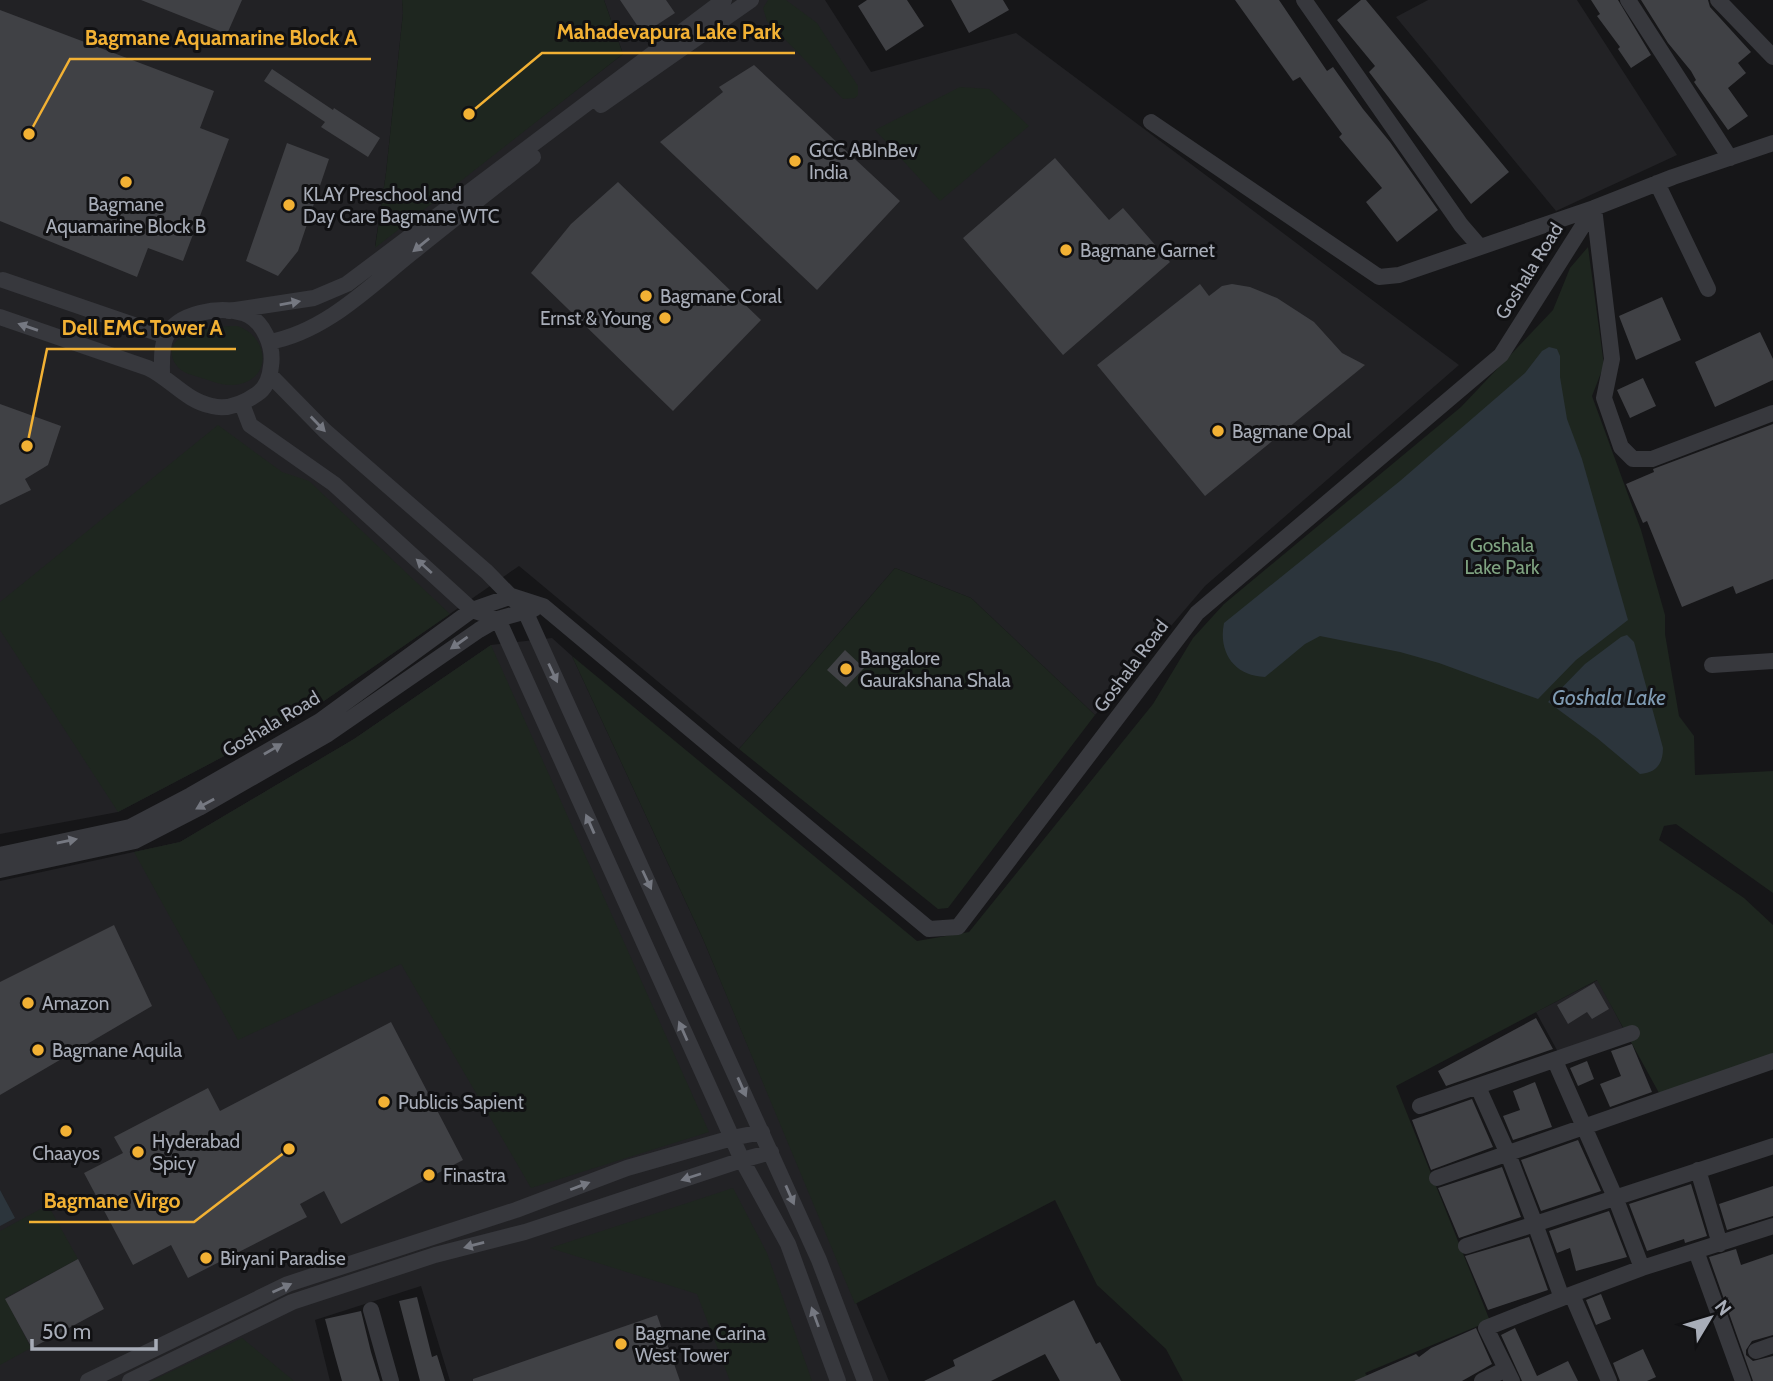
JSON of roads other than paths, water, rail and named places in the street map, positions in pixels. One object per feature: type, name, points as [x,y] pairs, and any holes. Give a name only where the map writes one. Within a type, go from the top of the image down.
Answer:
[{"type":"street","points":[[162,374],[166,336],[180,321],[205,313],[314,298],[347,284],[724,0]]},
{"type":"street","points":[[269,342],[286,339],[317,325],[334,313],[592,111],[751,0]]},
{"type":"street","points":[[1304,0],[1479,247]]},
{"type":"street","points":[[1628,0],[1730,158]]},
{"type":"street","points":[[1718,0],[1773,57]]},
{"type":"street","points":[[1151,122],[1379,277],[1399,275],[1773,143]]},
{"type":"street","points":[[1657,183],[1708,289]]},
{"type":"street","points":[[1594,208],[1612,359],[1604,398],[1621,447],[1633,459],[1652,459],[1773,413]]},
{"type":"street","name":"Goshala Road","points":[[133,834],[191,795],[320,721],[472,610],[513,596],[543,606],[929,929],[958,928],[1198,612],[1502,355],[1594,208]]},
{"type":"street","points":[[3,280],[166,336]]},
{"type":"street","points":[[0,317],[162,374],[185,394],[212,407],[242,404],[261,392],[270,376],[272,359],[269,342],[260,326],[246,314],[229,311]]},
{"type":"street","points":[[270,376],[325,431],[513,596],[525,611],[819,1260],[865,1381]]},
{"type":"street","points":[[242,404],[250,425],[334,484],[472,610],[498,619],[732,1138],[788,1244],[838,1381]]},
{"type":"street","name":"Goshala Road","points":[[0,855],[133,834],[199,808],[328,734],[479,629],[498,619],[543,606]]},
{"type":"street","points":[[1712,665],[1773,661]]},
{"type":"street","name":"Goshala Road","points":[[0,870],[100,841]]},
{"type":"street","points":[[1420,1106],[1632,1033]]},
{"type":"street","points":[[1555,1061],[1643,1268]]},
{"type":"street","points":[[1437,1178],[1773,1061]]},
{"type":"street","points":[[1478,1087],[1567,1296],[1609,1381]]},
{"type":"street","points":[[88,1381],[288,1284],[516,1210],[627,1168],[762,1132]]},
{"type":"street","points":[[1466,1247],[1773,1146]]},
{"type":"street","points":[[130,1381],[292,1302],[435,1255],[525,1232],[771,1152]]},
{"type":"street","points":[[1698,1170],[1720,1244]]},
{"type":"street","points":[[1482,1381],[1509,1375],[1486,1328],[1643,1268],[1773,1226]]},
{"type":"street","points":[[1696,1251],[1743,1381]]},
{"type":"street","points":[[371,1310],[391,1381]]},
{"type":"street","points":[[1756,1351],[1773,1345]]},
{"type":"water","name":"Goshala Lake","points":[[1549,347],[1557,349],[1560,356],[1560,377],[1567,419],[1582,459],[1628,620],[1576,660],[1538,699],[1439,663],[1320,636],[1305,644],[1265,677],[1254,676],[1237,667],[1226,653],[1224,623],[1400,481],[1525,373],[1542,351]]},
{"type":"water","name":"Goshala Lake","points":[[1627,635],[1634,642],[1663,748],[1658,767],[1640,774],[1548,702],[1585,664]]},
{"type":"water","points":[[0,1190],[15,1218],[0,1226]]},
{"type":"place","name":"Mahadevapura Lake Park","points":[[469,114]]},
{"type":"place","name":"Bagmane Aquamarine Block A","points":[[29,134]]},
{"type":"place","name":"GCC ABInBev India","points":[[795,161]]},
{"type":"place","name":"Bagmane Aquamarine Block B","points":[[126,182]]},
{"type":"place","name":"KLAY Preschool and Day Care Bagmane WTC","points":[[289,205]]},
{"type":"place","name":"Bagmane Garnet","points":[[1066,250]]},
{"type":"place","name":"Bagmane Coral","points":[[646,296]]},
{"type":"place","name":"Ernst & Young","points":[[665,318]]},
{"type":"place","name":"Bagmane Opal","points":[[1218,431]]},
{"type":"place","name":"Dell EMC Tower A","points":[[27,446]]},
{"type":"place","name":"Bangalore Gaurakshana Shala","points":[[846,669]]},
{"type":"place","name":"Amazon","points":[[28,1003]]},
{"type":"place","name":"Bagmane Aquila","points":[[38,1050]]},
{"type":"place","name":"Publicis Sapient","points":[[384,1102]]},
{"type":"place","name":"Chaayos","points":[[66,1131]]},
{"type":"place","name":"Bagmane Virgo","points":[[289,1149]]},
{"type":"place","name":"Hyderabad Spicy","points":[[138,1152]]},
{"type":"place","name":"Finastra","points":[[429,1175]]},
{"type":"place","name":"Biryani Paradise","points":[[206,1258]]},
{"type":"place","name":"Bagmane Carina West Tower","points":[[621,1344]]},
{"type":"park label","name":"Goshala Lake Park","points":[[1502,556]]}]
